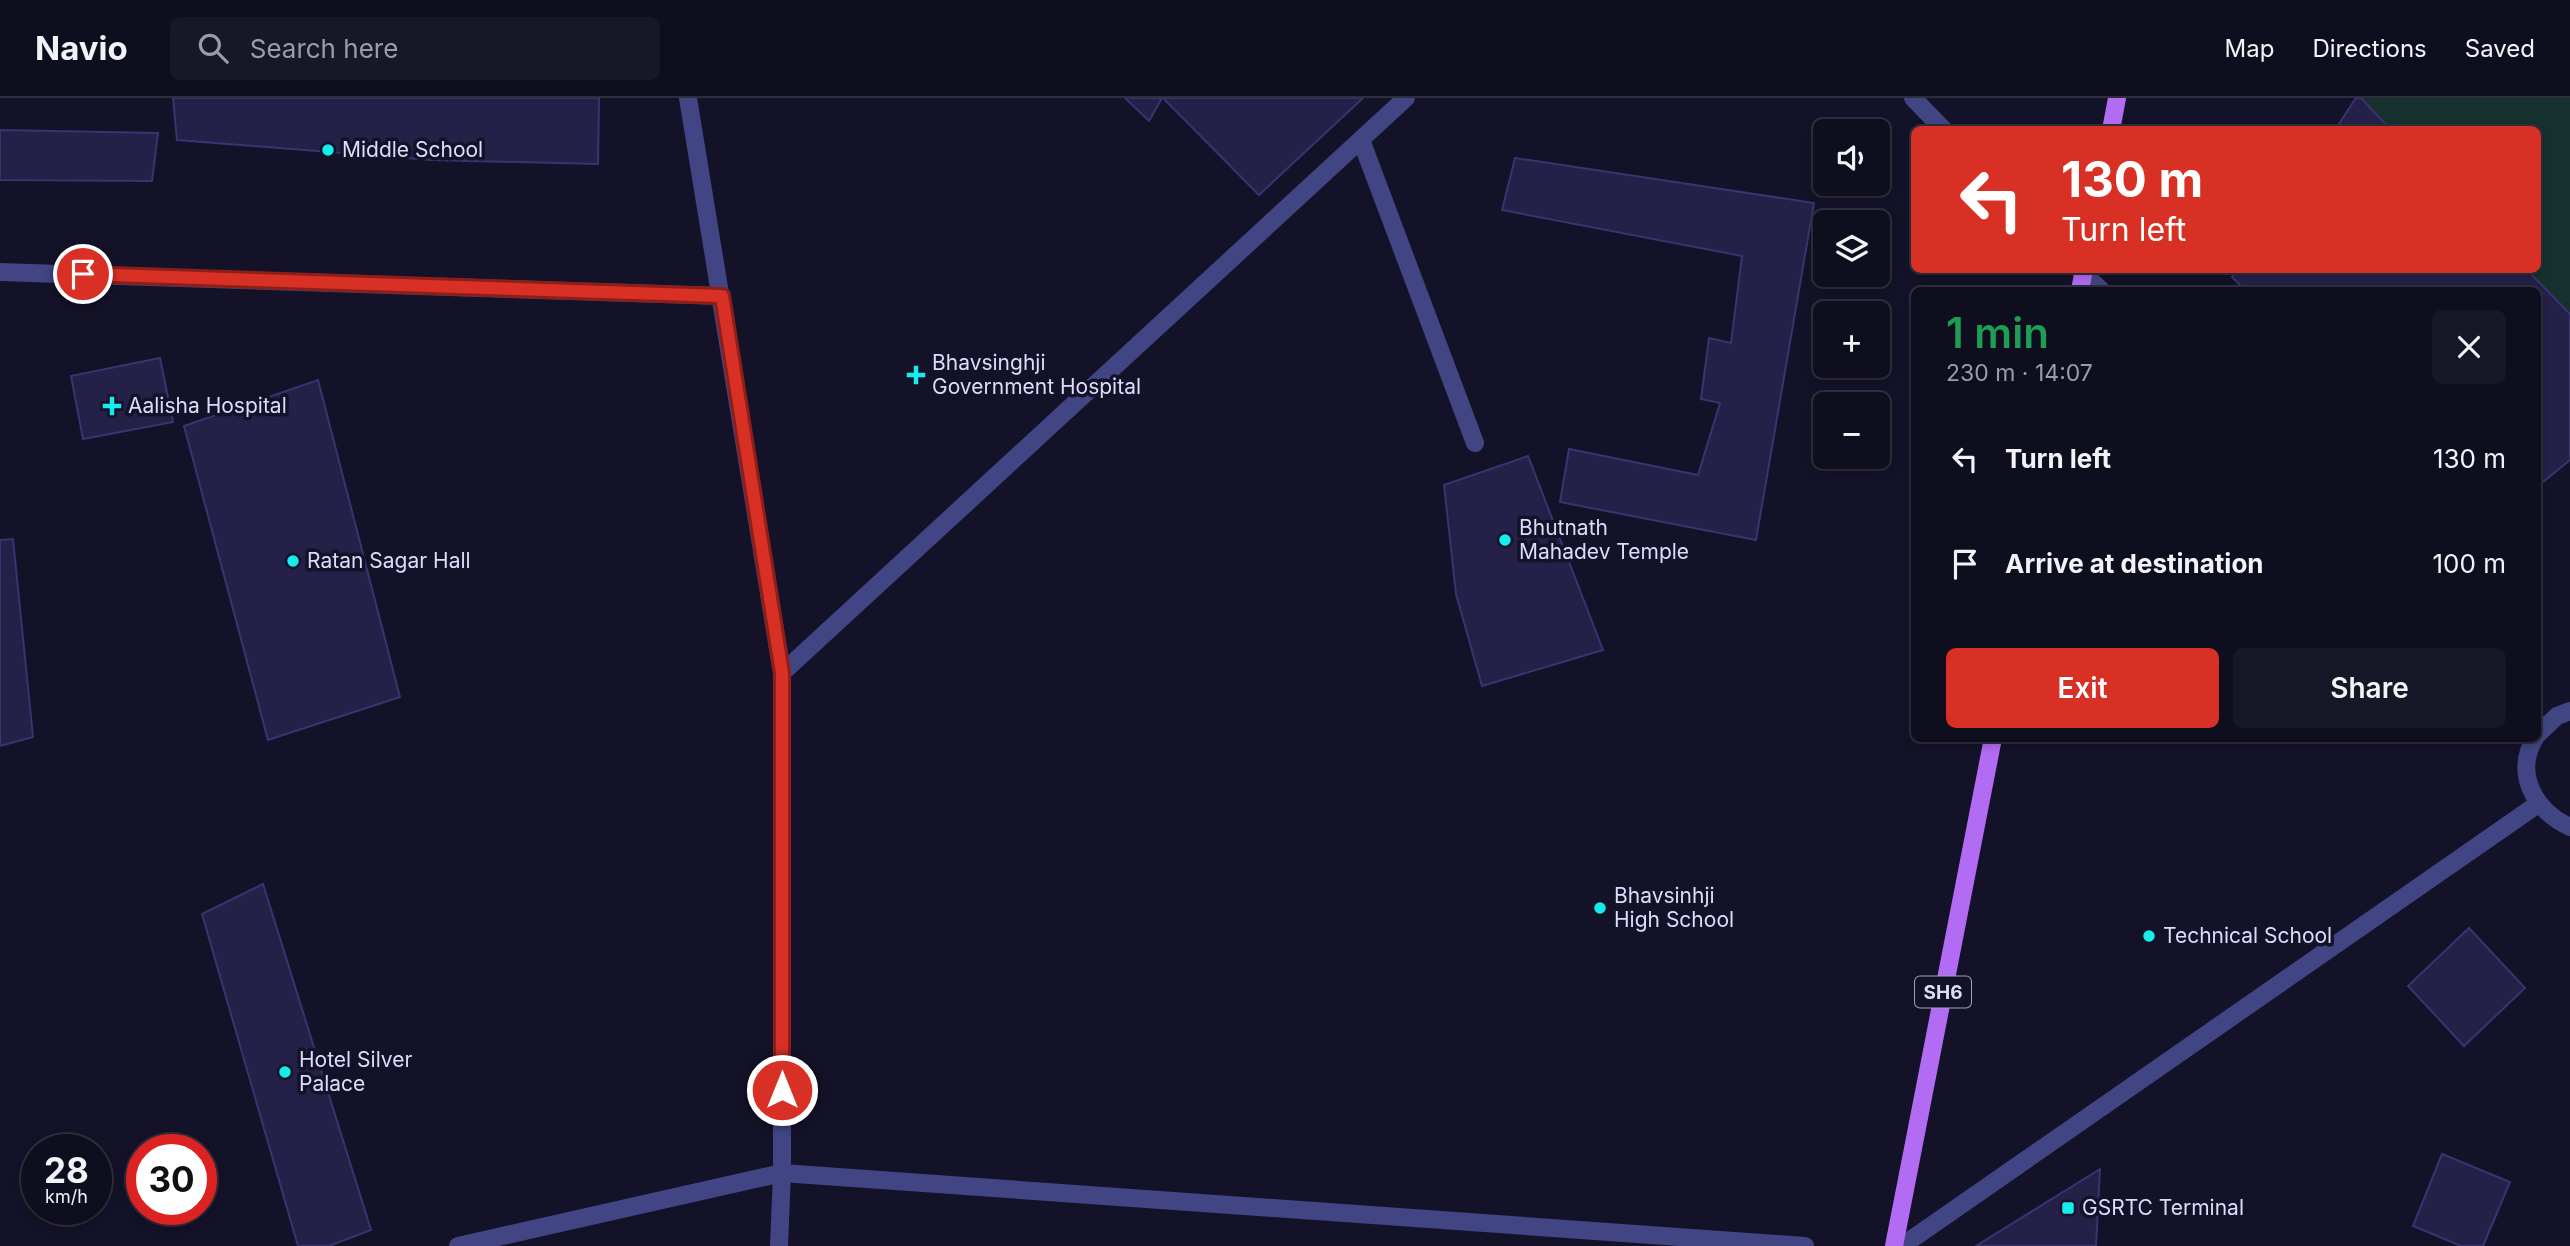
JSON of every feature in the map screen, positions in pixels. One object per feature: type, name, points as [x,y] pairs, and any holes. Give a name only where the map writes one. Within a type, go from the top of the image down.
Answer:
[{"type":"main road","points":[[2112,126],[2117,98]]},
{"type":"main road","name":"SH6","points":[[1894,1246],[1992,742]]},
{"type":"street","points":[[688,98],[782,673],[782,1173],[779,1246]]},
{"type":"street","points":[[782,673],[1406,98]]},
{"type":"street","points":[[1913,98],[1940,126]]},
{"type":"street","points":[[1361,140],[1475,443]]},
{"type":"street","points":[[0,272],[722,296]]},
{"type":"street","points":[[2082,276],[2097,287]]},
{"type":"street","points":[[2541,729],[2557,716],[2570,711]]},
{"type":"street","points":[[2532,742],[2526,766],[2529,786],[2538,804],[2552,818],[2570,827]]},
{"type":"street","points":[[1902,1246],[2538,804]]},
{"type":"street","points":[[458,1246],[782,1173],[1805,1246]]},
{"type":"green space","points":[[2361,98],[2570,98],[2570,314],[2530,273],[2541,273],[2541,126],[2388,126]]},
{"type":"building","points":[[173,98],[599,98],[598,164],[431,160],[177,140]]},
{"type":"building","points":[[1125,98],[1162,98],[1149,121]]},
{"type":"building","points":[[1163,98],[1363,98],[1259,195]]},
{"type":"building","points":[[2356,98],[2361,98],[2387,126],[2338,126]]},
{"type":"building","points":[[0,130],[158,133],[152,181],[0,180]]},
{"type":"building","points":[[1515,158],[1814,203],[1756,540],[1560,502],[1569,449],[1698,475],[1720,403],[1701,399],[1709,338],[1731,343],[1742,256],[1502,210]]},
{"type":"building","points":[[2235,273],[2530,273],[2570,314],[2570,460],[2541,484],[2541,287],[2242,287],[2232,277]]},
{"type":"building","points":[[160,358],[173,422],[83,439],[71,376]]},
{"type":"building","name":"Ratan Sagar Hall","points":[[318,380],[400,697],[268,740],[184,426]]},
{"type":"building","name":"Bhutnath Mahadev Temple","points":[[1528,456],[1603,650],[1482,686],[1456,594],[1444,485]]},
{"type":"building","points":[[13,539],[33,737],[0,746],[0,540]]},
{"type":"building","name":"Hotel Silver Palace","points":[[263,884],[371,1230],[329,1246],[298,1246],[202,914]]},
{"type":"building","points":[[2469,928],[2525,988],[2464,1046],[2408,986]]},
{"type":"building","points":[[2442,1154],[2510,1182],[2483,1246],[2461,1246],[2413,1226]]},
{"type":"building","name":"GSRTC Terminal","points":[[2100,1169],[2096,1246],[1976,1246]]},
{"type":"place","name":"Middle School","points":[[328,150]]},
{"type":"place","name":"Bhavsinghji Government Hospital","points":[[916,375]]},
{"type":"place","name":"Aalisha Hospital","points":[[112,406]]},
{"type":"place","name":"Bhutnath Mahadev Temple","points":[[1505,540]]},
{"type":"place","name":"Ratan Sagar Hall","points":[[293,561]]},
{"type":"place","name":"Bhavsinhji High School","points":[[1600,908]]},
{"type":"place","name":"Technical School","points":[[2149,936]]},
{"type":"place","name":"Hotel Silver Palace","points":[[285,1072]]},
{"type":"place","name":"GSRTC Terminal","points":[[2068,1208]]},
{"type":"route","points":[[83,274],[722,296],[782,673],[782,1090]]}]
